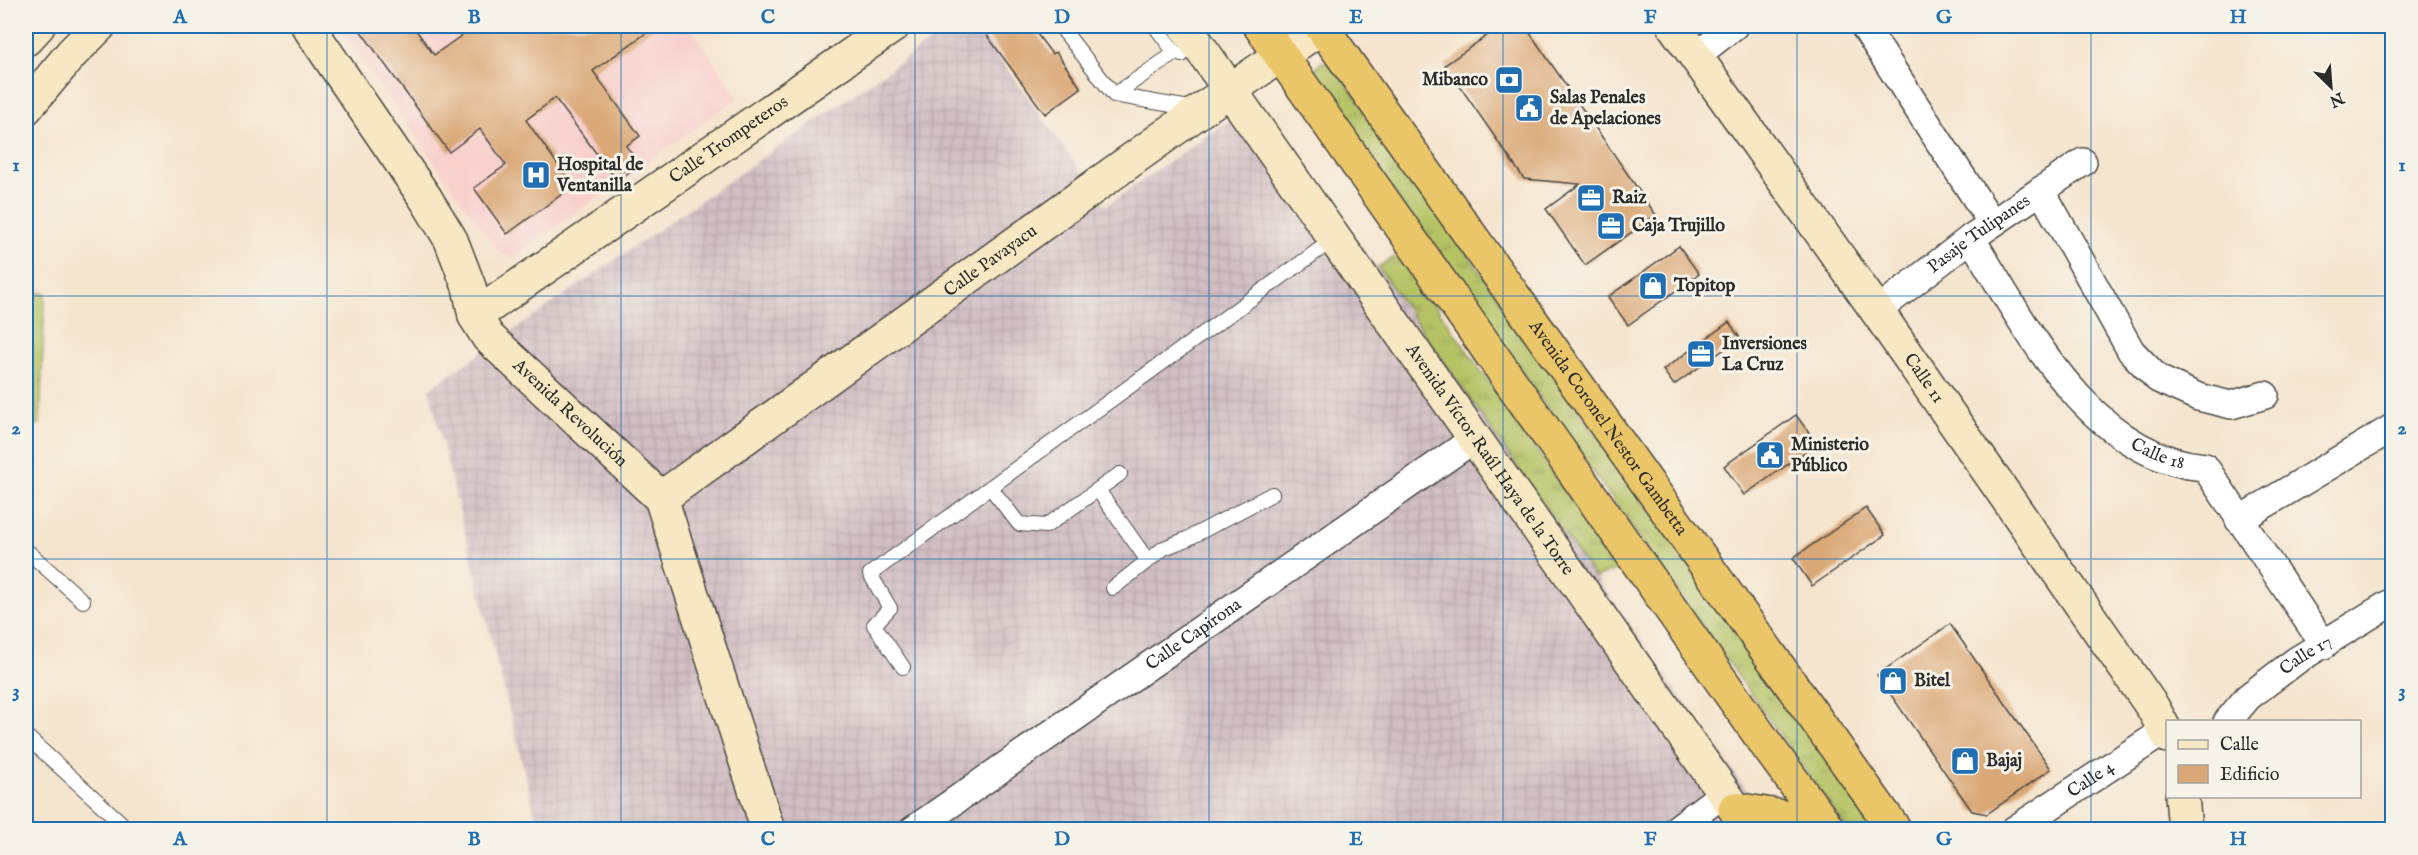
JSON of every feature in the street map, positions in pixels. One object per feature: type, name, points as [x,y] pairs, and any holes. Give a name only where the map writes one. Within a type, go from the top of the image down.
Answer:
[{"type":"highway","points":[[1260,26],[1826,825]]},
{"type":"highway","name":"Avenida Coronel Nestor Gambetta","points":[[1321,26],[1895,830]]},
{"type":"highway","points":[[1736,811],[1826,825]]},
{"type":"street","points":[[26,39],[38,26]]},
{"type":"street","points":[[26,108],[72,52],[99,26]]},
{"type":"street","name":"Avenida Revolución","points":[[308,26],[426,199],[451,240],[469,287],[475,316],[488,337],[662,498],[768,830]]},
{"type":"street","name":"Calle Trompeteros","points":[[475,316],[893,26]]},
{"type":"street","name":"Calle Pavayacu","points":[[662,498],[1321,26]]},
{"type":"street","name":"Calle 11","points":[[1674,26],[1877,311],[2153,708],[2166,731]]},
{"type":"street","points":[[1696,56],[1734,26]]},
{"type":"street","points":[[1864,26],[1992,223]]},
{"type":"street","name":"Avenida Víctor Raúl Haya de la Torre","points":[[1180,39],[1208,59],[1736,811]]},
{"type":"street","name":"Pasaje Tulipanes","points":[[1877,311],[1971,238],[2083,162]]},
{"type":"street","points":[[2041,190],[2131,351],[2158,379],[2198,397],[2232,405],[2265,395]]},
{"type":"street","name":"Calle 18","points":[[1971,238],[2034,339],[2080,399],[2106,426],[2132,444],[2186,466],[2205,467],[2239,520]]},
{"type":"street","points":[[2324,645],[2239,520],[2392,428]]},
{"type":"street","name":"Calle Capirona","points":[[913,830],[1474,439]]},
{"type":"street","name":"Calle 17","points":[[2229,720],[2248,697],[2297,660],[2392,602]]},
{"type":"street","name":"Calle 4","points":[[2014,830],[2166,734]]},
{"type":"street","points":[[2184,818],[2199,798]]},
{"type":"street","points":[[1682,827],[1736,811]]},
{"type":"lane","points":[[1060,26],[1114,95],[1201,110]]},
{"type":"lane","points":[[1114,95],[1180,39],[1155,26]]},
{"type":"lane","points":[[903,667],[874,625],[890,608],[870,574],[1334,239]]},
{"type":"lane","points":[[990,488],[1019,524],[1046,526],[1120,474]]},
{"type":"lane","points":[[1098,490],[1148,561]]},
{"type":"lane","points":[[1113,588],[1164,548],[1187,539],[1272,494]]},
{"type":"lane","points":[[26,550],[83,601]]},
{"type":"lane","points":[[26,736],[129,830]]},
{"type":"shaded area","name":"Hospital de Ventanilla","points":[[337,26],[689,26],[739,97],[512,258],[499,253]]},
{"type":"shaded area","points":[[952,26],[976,26],[1106,206],[1258,100],[1774,829],[539,829],[429,389]]},
{"type":"green space","points":[[1322,62],[1332,64],[1877,829],[1847,829],[1313,78],[1315,69]]},
{"type":"green space","points":[[1399,254],[1617,565],[1614,570],[1595,578],[1378,267]]},
{"type":"green space","points":[[26,292],[45,293],[40,424],[26,424]]},
{"type":"building","name":"Hospital de Ventanilla","points":[[357,26],[413,26],[434,55],[475,26],[656,26],[593,71],[640,136],[626,146],[640,164],[617,181],[555,98],[526,120],[573,186],[507,234],[474,188],[506,165],[480,129],[449,152]]},
{"type":"building","points":[[980,26],[1031,26],[1052,54],[1056,52],[1081,88],[1045,114]]},
{"type":"building","points":[[1501,26],[1525,26],[1656,215],[1585,265],[1546,209],[1580,184],[1524,179],[1445,65]]},
{"type":"building","name":"Topitop","points":[[1679,246],[1699,274],[1628,325],[1608,297]]},
{"type":"building","name":"Inversiones La Cruz","points":[[1729,322],[1740,338],[1674,385],[1663,370]]},
{"type":"building","name":"Ministerio Público","points":[[1796,415],[1817,444],[1744,495],[1724,466]]},
{"type":"building","points":[[1866,508],[1885,535],[1812,586],[1793,558]]},
{"type":"building","points":[[1950,624],[2051,769],[1987,814],[1972,811],[1877,675]]},
{"type":"place","name":"Mibanco","points":[[1509,80]]},
{"type":"place","name":"Salas Penales de Apelaciones","points":[[1529,108]]},
{"type":"place","name":"Hospital de Ventanilla","points":[[536,175]]},
{"type":"place","name":"Raiz","points":[[1591,198]]},
{"type":"place","name":"Caja Trujillo","points":[[1611,226]]},
{"type":"place","name":"Topitop","points":[[1653,286]]},
{"type":"place","name":"Inversiones La Cruz","points":[[1701,354]]},
{"type":"place","name":"Ministerio Público","points":[[1770,455]]},
{"type":"place","name":"Bitel","points":[[1893,681]]},
{"type":"place","name":"Bajaj","points":[[1965,761]]}]
